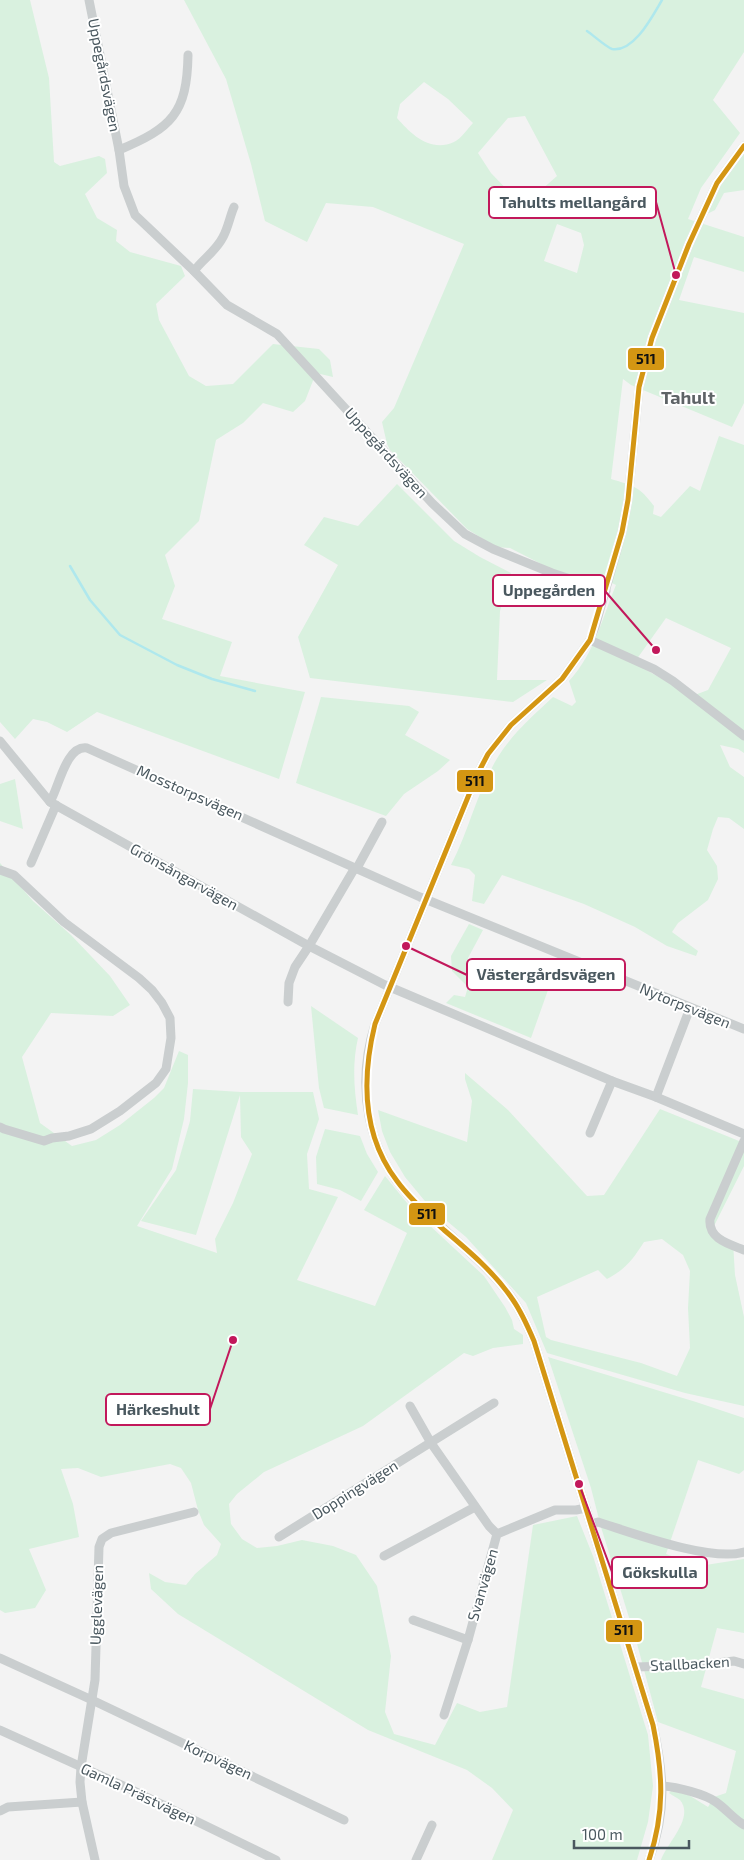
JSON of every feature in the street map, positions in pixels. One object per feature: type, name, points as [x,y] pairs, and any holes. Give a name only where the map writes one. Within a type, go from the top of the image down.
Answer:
[{"type":"street","name":"Uppegårdsvägen","points":[[90,0],[119,150],[124,186],[135,215],[227,305],[277,334],[432,503],[465,534],[493,550],[606,591]]},
{"type":"street","name":"Uppegårdsvägen","points":[[119,150],[157,132],[171,119],[182,102],[187,78],[188,55]]},
{"type":"street","points":[[648,1860],[659,1828],[663,1786],[661,1760],[636,1667],[534,1341],[523,1316],[509,1294],[487,1270],[410,1196],[386,1162],[372,1128],[365,1090],[366,1061],[370,1041],[389,986],[429,900],[468,796],[488,754],[511,724],[562,679],[590,640],[622,532],[628,500],[636,409],[642,373],[652,338],[717,183],[744,146]]},
{"type":"street","points":[[194,271],[212,253],[223,238],[234,207]]},
{"type":"street","points":[[590,640],[661,673],[744,736]]},
{"type":"street","name":"Grönsångarvägen","points":[[0,740],[53,804],[309,946],[389,986],[612,1081],[656,1096],[744,1134]]},
{"type":"street","name":"Mosstorpsvägen","points":[[53,804],[68,759],[80,747],[87,748],[429,900]]},
{"type":"street","points":[[31,863],[53,804]]},
{"type":"street","points":[[288,1002],[289,983],[295,967],[353,871],[357,868],[382,822]]},
{"type":"street","points":[[0,870],[14,875],[64,922],[139,978],[152,990],[170,1018],[171,1038],[166,1069],[156,1083],[120,1111],[92,1129],[44,1141],[4,1130],[0,1127]]},
{"type":"street","name":"Nytorpsvägen","points":[[429,900],[744,1029]]},
{"type":"street","points":[[656,1096],[690,1008]]},
{"type":"street","points":[[590,1133],[612,1081]]},
{"type":"street","points":[[744,1141],[714,1210],[710,1226],[712,1232],[719,1239],[744,1250]]},
{"type":"street","name":"Doppingvägen","points":[[279,1537],[494,1403]]},
{"type":"street","points":[[410,1406],[431,1443],[489,1526],[497,1534]]},
{"type":"street","points":[[384,1556],[476,1507]]},
{"type":"street","name":"Svanvägen","points":[[444,1715],[468,1640],[497,1534],[555,1510],[586,1508]]},
{"type":"street","name":"Ugglevägen","points":[[94,1860],[82,1802],[81,1767],[95,1680],[99,1546],[102,1539],[111,1533],[194,1512]]},
{"type":"street","points":[[591,1524],[598,1522],[691,1550],[720,1554],[744,1552]]},
{"type":"street","name":"Svanvägen","points":[[413,1620],[468,1640]]},
{"type":"street","name":"Korpvägen","points":[[0,1658],[344,1820]]},
{"type":"street","name":"Stallbacken","points":[[636,1667],[700,1665],[734,1661],[744,1664]]},
{"type":"street","name":"Gamla Prästvägen","points":[[0,1730],[276,1860]]},
{"type":"street","points":[[663,1786],[705,1796],[716,1802],[744,1825]]},
{"type":"street","points":[[0,1811],[8,1807],[82,1802]]},
{"type":"street","points":[[416,1860],[432,1825]]},
{"type":"green space","points":[[0,0],[30,0],[49,78],[54,162],[60,166],[99,156],[105,159],[107,173],[85,194],[97,218],[117,230],[116,241],[130,252],[181,266],[185,276],[156,304],[159,320],[189,376],[206,386],[233,384],[273,344],[319,349],[330,360],[333,377],[316,373],[305,401],[293,412],[263,403],[243,423],[216,440],[199,521],[165,555],[175,586],[162,619],[232,642],[220,676],[305,692],[279,779],[97,712],[67,732],[47,722],[33,719],[15,739],[0,722]]},
{"type":"green space","points":[[184,0],[744,0],[744,52],[713,100],[740,133],[701,188],[688,219],[744,237],[744,272],[694,257],[679,300],[744,313],[744,403],[732,427],[631,385],[623,379],[611,479],[631,485],[644,494],[654,506],[653,514],[661,517],[690,486],[700,491],[719,436],[744,445],[744,753],[738,749],[720,745],[730,767],[744,777],[744,829],[729,818],[718,817],[707,850],[717,866],[718,879],[708,900],[678,923],[672,932],[698,951],[696,956],[667,946],[635,927],[584,904],[502,875],[484,904],[472,901],[475,875],[469,869],[451,865],[483,787],[498,757],[507,744],[553,697],[572,706],[576,702],[569,681],[592,647],[616,585],[594,575],[591,583],[551,569],[510,548],[496,547],[467,529],[390,450],[382,422],[394,408],[464,244],[373,207],[326,203],[307,242],[265,221],[251,164],[226,79]],"holes":[[[424,82],[448,99],[473,123],[457,141],[445,145],[429,143],[415,136],[397,118],[400,104]],[[525,116],[557,176],[540,191],[518,201],[491,173],[478,153],[508,118]],[[557,224],[581,233],[584,245],[577,273],[544,261]],[[666,618],[731,648],[708,690],[692,696],[634,663]]]},
{"type":"green space","points":[[744,150],[744,190],[724,193],[715,210],[707,214],[717,191]]},
{"type":"green space","points":[[397,484],[454,541],[511,573],[500,611],[497,680],[547,680],[513,702],[310,678],[298,637],[338,565],[304,545],[324,517],[358,526]]},
{"type":"green space","points":[[321,697],[409,706],[419,712],[405,735],[450,760],[438,771],[404,794],[386,816],[296,783]]},
{"type":"green space","points":[[15,779],[23,829],[0,821],[0,784]]},
{"type":"green space","points":[[0,863],[33,901],[71,935],[110,976],[130,1005],[113,1016],[51,1013],[22,1057],[40,1123],[72,1146],[96,1140],[120,1125],[164,1088],[179,1051],[188,1055],[188,1083],[184,1119],[172,1169],[137,1226],[217,1253],[215,1239],[233,1203],[252,1154],[241,1137],[240,1095],[196,1235],[141,1221],[176,1170],[190,1121],[193,1089],[241,1092],[313,1092],[319,1119],[307,1154],[309,1189],[338,1197],[297,1280],[375,1306],[407,1233],[364,1210],[385,1176],[412,1209],[484,1276],[505,1307],[512,1320],[514,1329],[523,1335],[523,1344],[493,1348],[473,1356],[464,1353],[363,1426],[264,1472],[237,1494],[229,1504],[231,1524],[242,1539],[257,1548],[277,1546],[302,1540],[333,1546],[356,1555],[377,1586],[391,1656],[385,1712],[394,1734],[435,1745],[457,1703],[480,1712],[507,1707],[533,1525],[577,1516],[593,1556],[648,1735],[653,1786],[648,1822],[637,1860],[492,1860],[513,1810],[492,1788],[467,1770],[368,1730],[178,1614],[151,1589],[149,1573],[165,1582],[186,1585],[195,1574],[217,1555],[221,1544],[204,1525],[191,1483],[181,1468],[170,1464],[101,1477],[78,1468],[61,1469],[73,1504],[79,1537],[29,1549],[46,1590],[35,1608],[5,1613],[0,1610]]},
{"type":"green space","points":[[469,924],[483,930],[468,958],[469,978],[492,987],[507,973],[526,971],[548,990],[531,1038],[446,1003],[454,995],[465,997],[468,987],[452,971],[451,956]]},
{"type":"green space","points":[[311,1006],[358,1038],[354,1076],[358,1115],[324,1108],[319,1088]]},
{"type":"green space","points":[[465,1073],[508,1110],[587,1196],[604,1195],[660,1109],[744,1143],[744,1166],[712,1230],[733,1242],[735,1275],[744,1317],[744,1406],[685,1393],[547,1353],[526,1303],[466,1237],[429,1206],[405,1177],[390,1152],[382,1131],[378,1110],[467,1142],[472,1101]],"holes":[[[662,1239],[683,1255],[690,1271],[688,1308],[690,1348],[677,1376],[641,1363],[551,1340],[546,1337],[537,1297],[598,1270],[607,1279],[628,1263],[644,1242]]]},
{"type":"green space","points":[[325,1129],[360,1136],[367,1154],[378,1172],[361,1201],[340,1190],[317,1184],[316,1157]]},
{"type":"green space","points":[[548,1357],[744,1418],[744,1470],[739,1474],[698,1460],[666,1554],[699,1566],[744,1559],[744,1633],[717,1628],[701,1687],[744,1699],[744,1860],[661,1860],[678,1831],[684,1815],[684,1807],[680,1800],[669,1793],[671,1791],[687,1794],[708,1807],[714,1797],[726,1793],[736,1751],[658,1722],[591,1488]]},
{"type":"waterway","points":[[587,31],[609,48],[620,49],[628,45],[642,32],[662,0]]},
{"type":"waterway","points":[[70,566],[90,600],[120,635],[177,665],[212,679],[255,691]]},
{"type":"transit line","name":"511","points":[[649,1860],[658,1826],[661,1793],[659,1760],[653,1725],[534,1341],[519,1310],[506,1290],[481,1263],[413,1200],[402,1188],[385,1163],[371,1125],[367,1085],[368,1064],[375,1024],[477,775],[488,754],[511,725],[562,679],[590,640],[622,532],[628,500],[639,387],[652,338],[689,244],[717,183],[744,146]]},
{"type":"place","name":"Tahults mellangård","points":[[676,275]]},
{"type":"place","name":"Uppegården","points":[[656,650]]},
{"type":"place","name":"Västergårdsvägen","points":[[406,946]]},
{"type":"place","name":"Härkeshult","points":[[233,1340]]},
{"type":"place","name":"Gökskulla","points":[[579,1484]]},
{"type":"district","name":"Tahult","points":[[688,398]]}]
